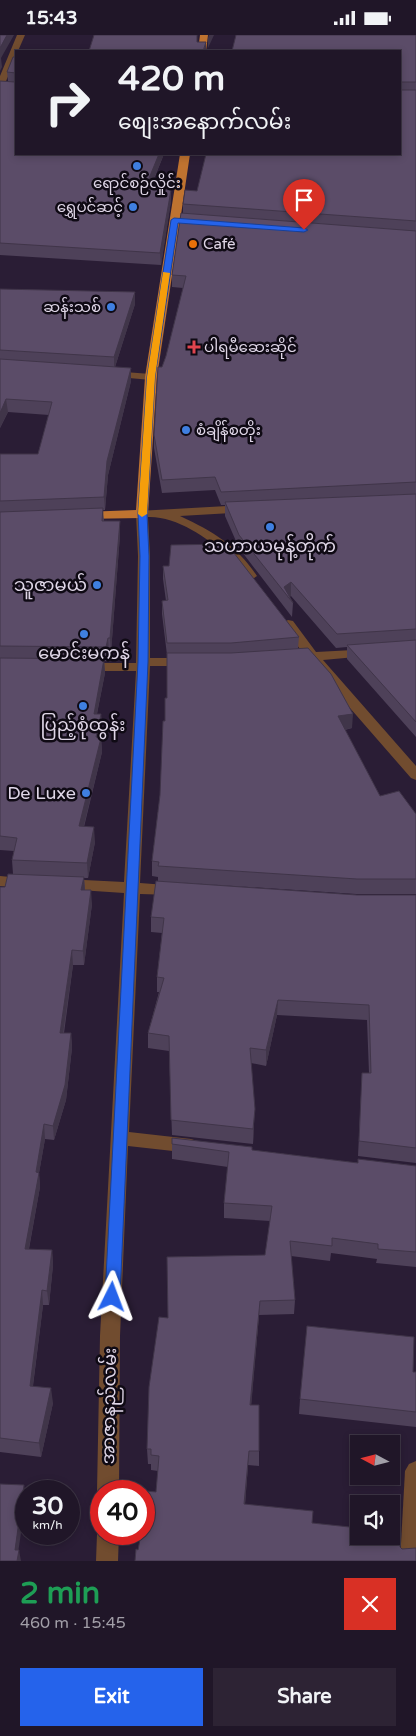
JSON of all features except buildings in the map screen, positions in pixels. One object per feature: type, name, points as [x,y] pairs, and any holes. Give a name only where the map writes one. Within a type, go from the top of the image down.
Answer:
[{"type":"main road","points":[[202,50],[204,35]]},
{"type":"main road","name":"အာဇာနည်လမ်း","points":[[142,514],[151,377],[179,221],[185,155]]},
{"type":"main road","points":[[76,517],[142,514]]},
{"type":"street","points":[[16,50],[21,35]]},
{"type":"street","points":[[3,87],[15,52]]},
{"type":"street","points":[[104,373],[151,377]]},
{"type":"street","points":[[142,514],[258,509]]},
{"type":"street","points":[[163,513],[202,531],[233,553],[262,590]]},
{"type":"street","name":"အာဇာနည်လမ်း","points":[[108,1480],[110,1336],[143,665],[144,556],[142,514]]},
{"type":"street","points":[[279,612],[313,657],[416,775]]},
{"type":"street","points":[[294,658],[378,651]]},
{"type":"street","points":[[67,667],[202,662]]},
{"type":"street","points":[[0,881],[191,891]]},
{"type":"street","points":[[121,1138],[209,1148]]},
{"type":"street","points":[[411,1561],[416,1471]]},
{"type":"street","points":[[107,1561],[108,1545]]},
{"type":"slow traffic","points":[[142,514],[151,377],[166,273]]},
{"type":"place","name":"ရောင်စဉ်လှိုင်း","points":[[137,166]]},
{"type":"place","name":"ရွှေပင်ဆင့်","points":[[133,207]]},
{"type":"place","name":"Café","points":[[193,244]]},
{"type":"place","name":"ဆန်းသစ်","points":[[111,307]]},
{"type":"place","name":"ပါရမီဆေးဆိုင်","points":[[194,347]]},
{"type":"place","name":"စံချိန်စတိုး","points":[[186,430]]},
{"type":"place","name":"သဟာယမုန့်တိုက်","points":[[270,527]]},
{"type":"place","name":"သူဇာမယ်","points":[[97,585]]},
{"type":"place","name":"မောင်းမကန်","points":[[84,634]]},
{"type":"place","name":"ပြည့်စုံထွန်း","points":[[83,706]]},
{"type":"place","name":"De Luxe","points":[[86,793]]},
{"type":"route","points":[[112,1297],[143,662],[144,556],[142,514],[151,377],[174,220],[304,230]]}]
